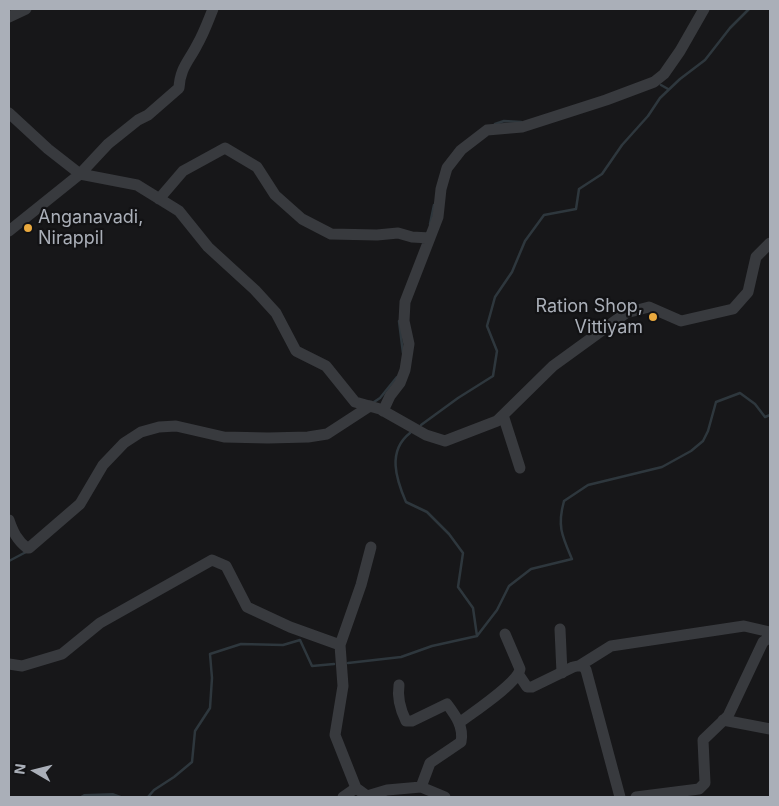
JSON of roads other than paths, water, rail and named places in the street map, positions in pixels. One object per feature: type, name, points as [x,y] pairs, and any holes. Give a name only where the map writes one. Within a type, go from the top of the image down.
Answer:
[{"type":"street","points":[[9,17],[26,9]]},
{"type":"street","points":[[9,231],[80,174],[108,144],[138,120],[148,116],[179,88],[180,79],[187,60],[196,47],[213,9]]},
{"type":"street","points":[[383,411],[390,396],[400,383],[405,370],[409,344],[404,321],[405,302],[427,237],[438,217],[441,189],[447,168],[461,150],[486,130],[522,128],[654,82],[664,74],[680,51],[704,9]]},
{"type":"street","points":[[9,114],[48,149],[80,174],[137,185],[179,211],[208,247],[255,290],[276,313],[296,351],[326,366],[355,402],[383,411],[426,435],[445,442],[497,421],[553,366],[626,313],[649,307],[681,321],[733,309],[748,292],[756,257],[770,243]]},
{"type":"street","points":[[160,199],[183,171],[225,148],[257,167],[275,195],[302,219],[332,234],[377,235],[398,233],[427,237]]},
{"type":"street","points":[[9,520],[15,536],[28,548],[80,504],[102,465],[124,443],[141,432],[159,427],[176,426],[224,437],[308,437],[327,434],[370,406]]},
{"type":"street","points":[[503,415],[520,468]]},
{"type":"street","points":[[371,547],[361,585],[340,645],[343,686],[335,735],[356,788],[367,796],[387,790],[421,787],[445,797]]},
{"type":"street","points":[[9,664],[22,666],[62,654],[100,623],[212,560],[226,566],[247,607],[290,627],[340,645]]},
{"type":"street","points":[[519,675],[527,687],[532,687],[579,666],[611,646],[744,626],[770,632]]},
{"type":"street","points":[[560,628],[562,673]]},
{"type":"street","points":[[459,723],[504,689],[519,675],[520,669],[505,634]]},
{"type":"street","points":[[636,797],[699,789],[705,783],[703,740],[728,716],[763,642],[770,637]]},
{"type":"street","points":[[579,666],[582,665],[586,670],[620,797]]},
{"type":"street","points":[[399,685],[398,694],[401,710],[406,720],[412,720],[447,704],[456,716],[463,733],[461,742],[430,763],[421,787]]},
{"type":"street","points":[[724,720],[770,729]]},
{"type":"street","points":[[343,797],[356,788]]},
{"type":"waterway","points":[[421,425],[458,398],[493,376],[497,351],[487,326],[495,297],[512,272],[525,241],[544,215],[576,209],[579,189],[602,174],[622,145],[648,116],[660,98],[680,79],[705,60],[730,28],[749,9]]},
{"type":"waterway","points":[[661,85],[668,89]]},
{"type":"waterway","points":[[495,124],[504,121],[521,122]]},
{"type":"waterway","points":[[430,224],[434,205]]},
{"type":"waterway","points":[[399,321],[403,353]]},
{"type":"waterway","points":[[374,402],[380,398],[397,377]]},
{"type":"waterway","points":[[477,636],[497,610],[509,586],[531,569],[572,559],[561,524],[564,501],[588,485],[662,467],[691,451],[703,441],[708,431],[716,402],[740,393],[755,404],[765,417],[770,415]]},
{"type":"waterway","points":[[348,663],[401,657],[432,646],[477,636],[473,608],[458,587],[463,553],[449,534],[427,512],[406,502],[399,484],[396,457],[398,448],[410,433]]},
{"type":"waterway","points":[[9,561],[26,552]]},
{"type":"waterway","points":[[148,797],[154,790],[192,762],[195,731],[210,708],[212,678],[210,654],[241,644],[283,645],[300,640],[312,666],[334,664]]},
{"type":"place","name":"Anganavadi, Nirappil","points":[[28,228]]},
{"type":"place","name":"Ration Shop, Vittiyam","points":[[653,317]]}]
